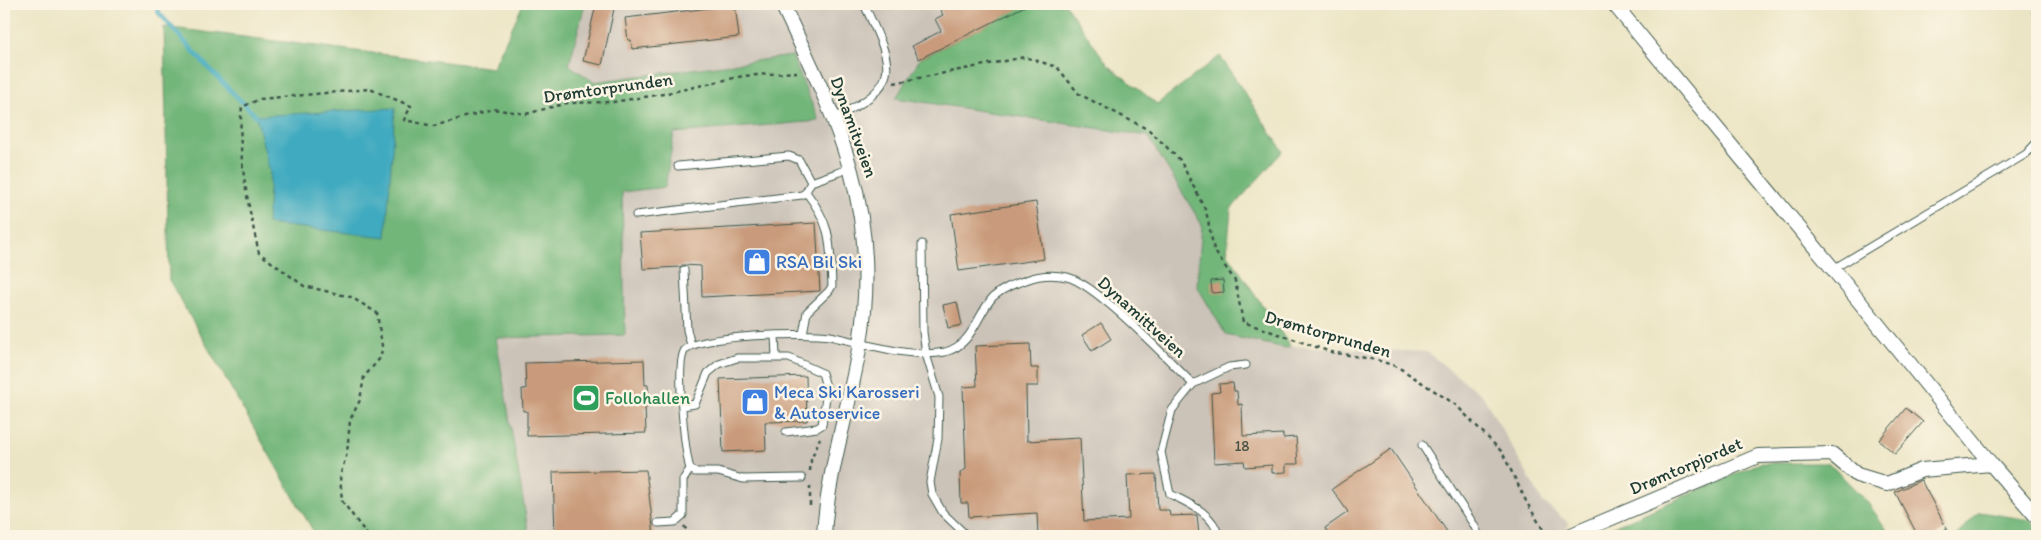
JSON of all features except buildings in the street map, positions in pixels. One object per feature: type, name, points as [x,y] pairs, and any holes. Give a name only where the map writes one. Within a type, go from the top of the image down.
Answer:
[{"type":"street","name":"Dynamitveien","points":[[782,4],[814,70],[834,118],[851,168],[861,208],[866,250],[865,299],[860,345],[828,491],[824,536]]},
{"type":"street","points":[[1614,4],[1834,269],[1991,464],[2037,517]]},
{"type":"street","name":"Drømtorpjordet","points":[[1570,536],[1758,456],[1832,454],[1857,475],[1887,484],[1922,470],[1991,464]]},
{"type":"lane","points":[[834,118],[868,100],[883,84],[888,69],[888,60],[864,4]]},
{"type":"lane","points":[[1834,269],[2026,154],[2037,142]]},
{"type":"lane","points":[[678,166],[789,156],[798,160],[811,182]]},
{"type":"lane","points":[[636,216],[796,196],[806,192],[811,182],[851,168]]},
{"type":"lane","points":[[803,334],[807,312],[832,286],[830,235],[827,224],[806,192]]},
{"type":"lane","points":[[922,244],[923,332],[926,354],[939,397],[938,439],[930,482],[932,494],[943,513],[967,536]]},
{"type":"lane","points":[[658,523],[675,522],[683,515],[683,480],[690,469],[683,406],[682,356],[691,345],[687,330],[684,270]]},
{"type":"lane","name":"Dynamittveien","points":[[691,345],[715,339],[803,334],[829,336],[860,345],[926,354],[949,351],[966,340],[986,306],[1005,288],[1037,276],[1066,277],[1078,281],[1104,300],[1193,384]]},
{"type":"lane","points":[[775,336],[776,356]]},
{"type":"lane","points":[[683,406],[694,404],[708,373],[719,364],[736,358],[776,356],[789,358],[822,373],[827,390],[822,424],[817,428],[786,432]]},
{"type":"lane","points":[[1218,536],[1214,524],[1207,516],[1170,494],[1161,452],[1172,410],[1193,384],[1229,368],[1246,365]]},
{"type":"lane","points":[[1422,445],[1474,525],[1478,536]]},
{"type":"lane","points":[[690,469],[695,472],[718,472],[743,479],[802,478]]},
{"type":"path","points":[[2031,4],[2037,35]]},
{"type":"path","name":"Drømtorprunden","points":[[883,84],[952,73],[1025,57],[1057,67],[1079,94],[1149,130],[1180,160],[1206,211],[1214,250],[1235,281],[1243,322],[1331,352],[1377,360],[1398,367],[1456,405],[1502,452],[1527,503],[1547,536]]},
{"type":"path","name":"Drømtorprunden","points":[[368,536],[342,501],[340,476],[347,453],[350,420],[360,400],[364,377],[381,357],[382,346],[377,313],[350,297],[304,286],[259,253],[251,219],[239,126],[242,107],[260,99],[370,89],[411,106],[404,120],[434,126],[493,109],[526,114],[567,103],[613,102],[662,94],[743,76],[814,70]]},
{"type":"path","points":[[810,506],[811,460],[818,446],[822,424]]},
{"type":"shaded area","points":[[585,4],[1009,4],[1106,129],[1148,136],[1202,225],[1197,286],[1287,348],[1290,346],[1427,352],[1483,396],[1543,502],[1570,524],[1559,536],[529,536],[496,338],[625,335],[622,192],[665,187],[674,133],[792,56],[594,82],[569,65]]},
{"type":"green space","points":[[523,4],[585,4],[569,65],[594,82],[792,56],[819,121],[674,133],[665,187],[622,192],[625,335],[496,338],[529,536],[316,536],[169,280],[164,27],[493,68]]},
{"type":"green space","points":[[1009,4],[1065,4],[1108,65],[1157,104],[1220,56],[1283,151],[1231,209],[1227,253],[1290,346],[1287,348],[1281,347],[1226,335],[1197,286],[1202,225],[1148,136],[896,98],[920,59],[1013,11]]},
{"type":"green space","points":[[1760,463],[1829,463],[1868,503],[1891,536],[1592,536]]},
{"type":"green space","points":[[1979,512],[2031,520],[2037,528],[2037,536],[1956,536]]},
{"type":"water","points":[[395,108],[386,237],[267,224],[270,173],[256,116]]},
{"type":"waterway","points":[[156,4],[158,12],[211,71],[256,116]]},
{"type":"place","name":"RSA Bil Ski","points":[[757,262]]},
{"type":"place","name":"Follohallen","points":[[586,398]]},
{"type":"place","name":"Meca Ski Karosseri & Autoservice","points":[[755,402]]}]
